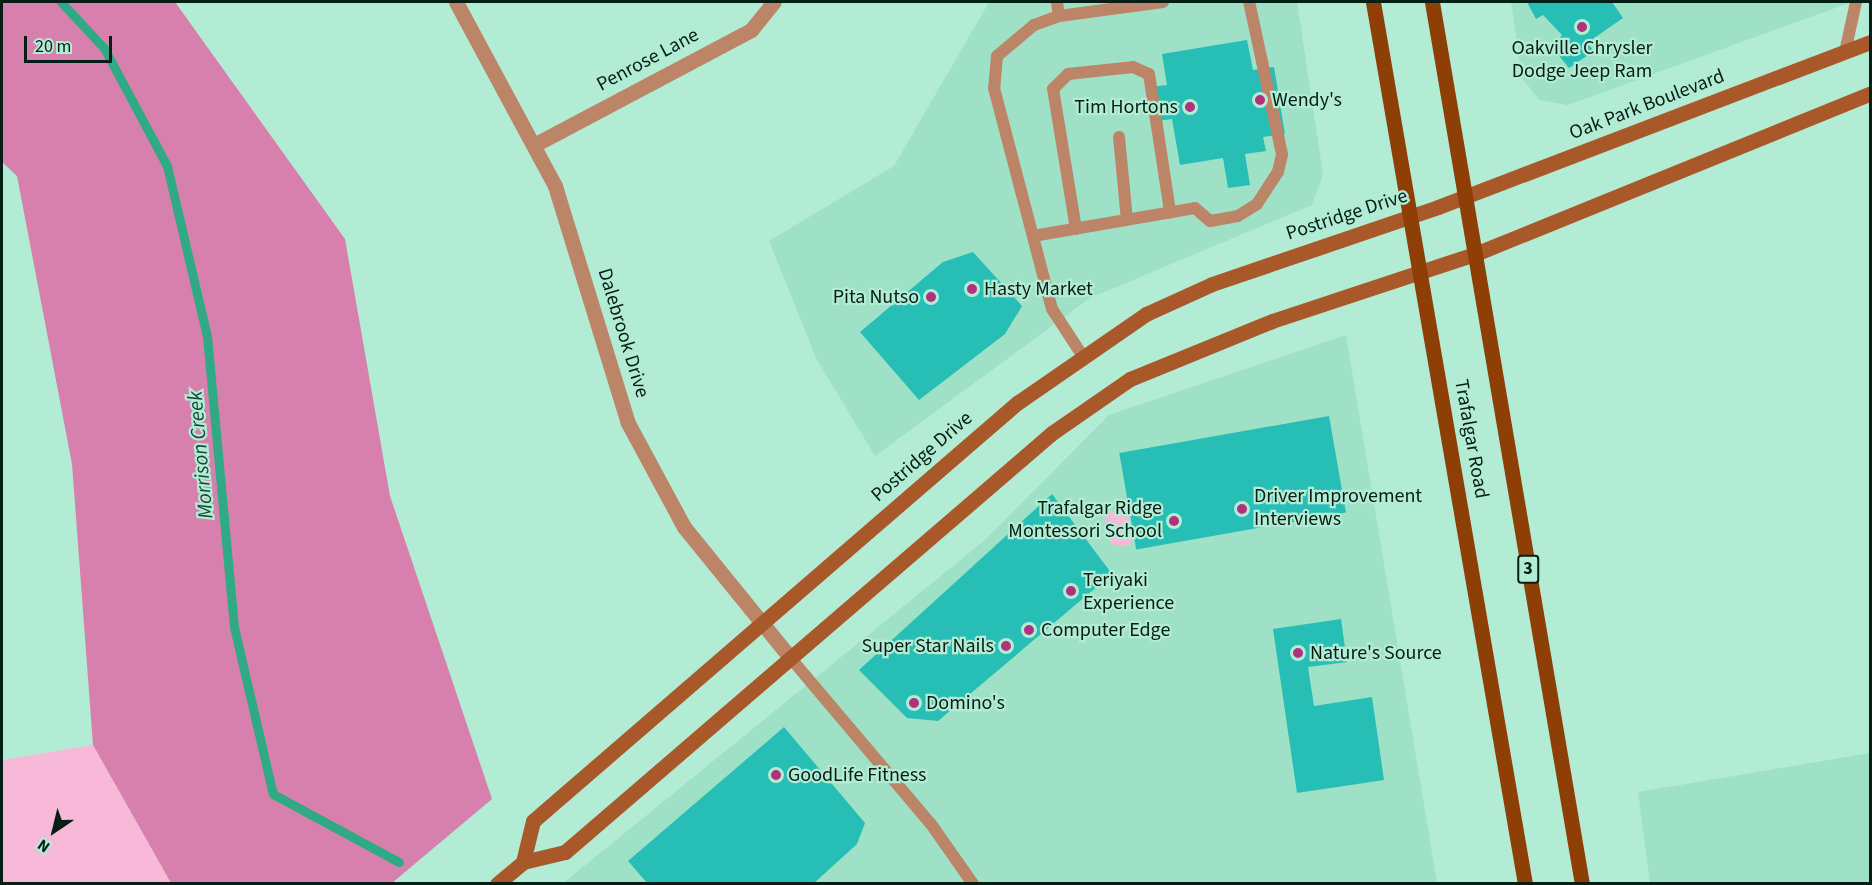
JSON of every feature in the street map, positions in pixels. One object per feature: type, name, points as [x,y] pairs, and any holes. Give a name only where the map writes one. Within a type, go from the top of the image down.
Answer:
[{"type":"main road","name":"Trafalgar Road","points":[[1373,2],[1525,884]]},
{"type":"main road","name":"Trafalgar Road","points":[[1432,2],[1582,884]]},
{"type":"street","name":"Dalebrook Drive","points":[[456,2],[555,186],[628,423],[684,527],[760,624],[788,655]]},
{"type":"street","name":"Penrose Lane","points":[[534,145],[751,30],[774,2]]},
{"type":"street","name":"Oak Park Boulevard","points":[[1438,207],[1870,42]]},
{"type":"street","points":[[497,884],[523,862],[565,852],[788,655],[1087,405],[1199,349],[1475,254],[1870,94]]},
{"type":"street","name":"Postridge Drive","points":[[523,862],[533,821],[1017,403],[1082,355],[1146,314],[1212,284],[1438,207]]},
{"type":"lane","points":[[1057,2],[1059,16]]},
{"type":"lane","points":[[1082,355],[1052,309],[993,66],[1019,35],[1059,16],[1162,2]]},
{"type":"lane","points":[[1033,236],[1195,208],[1210,221],[1238,216],[1257,204],[1278,172],[1282,154],[1249,2]]},
{"type":"lane","points":[[1845,52],[1856,2]]},
{"type":"lane","points":[[1076,229],[1053,88],[1068,74],[1133,67],[1149,74],[1170,213]]},
{"type":"lane","points":[[1119,137],[1127,220]]},
{"type":"lane","points":[[788,655],[928,820],[973,884]]},
{"type":"shaded area","points":[[2,2],[175,2],[345,239],[390,496],[492,799],[392,883],[171,883],[93,745],[72,464],[17,176],[2,162]]},
{"type":"shaded area","points":[[989,2],[1297,2],[1323,174],[1312,205],[1090,298],[875,456],[817,360],[769,241],[894,166]]},
{"type":"shaded area","points":[[1511,2],[1852,2],[1568,105],[1539,100],[1522,78]]},
{"type":"shaded area","points":[[1346,335],[1437,883],[562,884],[985,540],[1109,415]]},
{"type":"shaded area","points":[[1105,511],[1128,513],[1133,540],[1129,545],[1114,545],[1106,537]]},
{"type":"shaded area","points":[[93,745],[171,883],[2,883],[2,760]]},
{"type":"shaded area","points":[[1870,753],[1870,883],[1650,883],[1638,792]]},
{"type":"building","name":"Oakville Chrysler Dodge Jeep Ram","points":[[1527,2],[1612,2],[1623,18],[1587,43],[1594,51],[1569,68],[1552,47],[1562,35],[1543,15],[1536,19]]},
{"type":"building","points":[[1247,40],[1253,70],[1274,67],[1285,134],[1263,137],[1266,151],[1245,154],[1250,185],[1228,188],[1223,158],[1180,165],[1172,119],[1157,121],[1151,87],[1167,85],[1162,54]]},
{"type":"building","points":[[973,252],[1022,306],[1005,334],[919,400],[860,332],[943,262]]},
{"type":"building","points":[[1329,416],[1346,513],[1136,549],[1119,453]]},
{"type":"building","points":[[1052,494],[1112,574],[938,721],[907,718],[859,670]]},
{"type":"building","points":[[1341,619],[1347,662],[1308,667],[1314,706],[1372,697],[1384,780],[1297,793],[1273,629]]},
{"type":"building","name":"GoodLife Fitness","points":[[784,727],[865,823],[857,844],[813,884],[648,884],[628,861]]},
{"type":"waterway","name":"Morrison Creek","points":[[61,2],[104,48],[167,166],[207,336],[234,627],[273,794],[399,862]]},
{"type":"place","name":"Oakville Chrysler Dodge Jeep Ram","points":[[1582,27]]},
{"type":"place","name":"Wendy's","points":[[1260,100]]},
{"type":"place","name":"Tim Hortons","points":[[1190,107]]},
{"type":"place","name":"Hasty Market","points":[[972,289]]},
{"type":"place","name":"Pita Nutso","points":[[931,297]]},
{"type":"place","name":"Driver Improvement Interviews","points":[[1242,509]]},
{"type":"place","name":"Trafalgar Ridge Montessori School","points":[[1174,521]]},
{"type":"place","name":"Teriyaki Experience","points":[[1071,591]]},
{"type":"place","name":"Computer Edge","points":[[1029,630]]},
{"type":"place","name":"Super Star Nails","points":[[1006,646]]},
{"type":"place","name":"Nature's Source","points":[[1298,653]]},
{"type":"place","name":"Domino's","points":[[914,703]]},
{"type":"place","name":"GoodLife Fitness","points":[[776,775]]}]
